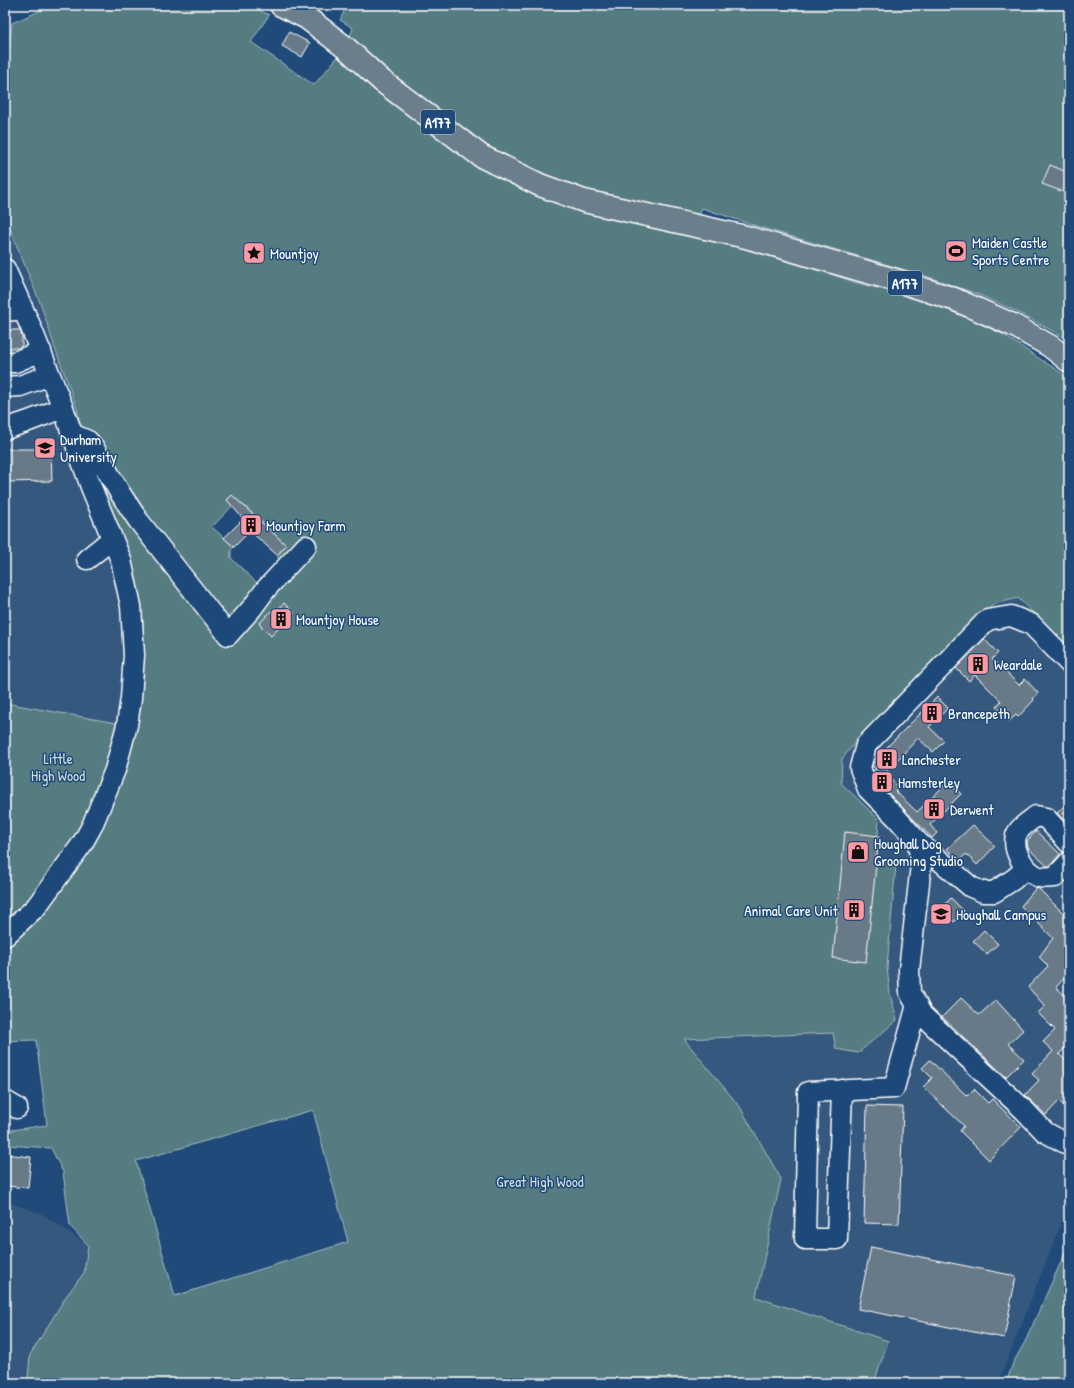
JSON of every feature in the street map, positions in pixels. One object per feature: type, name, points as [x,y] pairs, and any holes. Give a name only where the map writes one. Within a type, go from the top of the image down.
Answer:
[{"type":"main road","name":"A177","points":[[281,5],[302,11],[382,80],[482,156],[540,185],[584,201],[746,237],[895,280],[954,299],[1013,325],[1050,346],[1069,361]]},
{"type":"lane","points":[[5,269],[14,310],[40,351],[91,487],[121,560],[132,606],[134,655],[129,712],[115,770],[92,826],[82,844],[36,907],[5,936]]},
{"type":"lane","points":[[5,362],[15,362],[40,351]]},
{"type":"lane","points":[[5,387],[20,386],[50,375]]},
{"type":"lane","points":[[5,429],[62,408]]},
{"type":"lane","points":[[72,434],[88,441],[94,448],[120,493],[138,520],[228,635],[252,608],[266,589],[306,546]]},
{"type":"lane","points":[[87,559],[112,539]]},
{"type":"lane","points":[[1026,868],[1014,879],[994,892],[984,892],[971,887],[918,842],[868,789],[860,768],[866,745],[988,620],[1011,616],[1031,624],[1069,663]]},
{"type":"lane","points":[[1069,844],[1046,818],[1036,816],[1016,835],[1016,844],[1020,860],[1026,868],[1040,877],[1055,877],[1069,862]]},
{"type":"lane","points":[[918,842],[921,866],[909,970],[910,993],[922,1015],[1024,1110],[1045,1132],[1069,1145]]},
{"type":"lane","points":[[842,1090],[837,1240],[805,1240],[808,1092],[842,1090],[894,1088],[917,1005]]},
{"type":"shaded area","points":[[5,22],[12,23],[5,79]]},
{"type":"shaded area","name":"Durham University","points":[[5,200],[6,219],[41,305],[77,408],[91,487],[121,560],[127,725],[5,703]]},
{"type":"shaded area","name":"Houghall Campus","points":[[1018,598],[1069,648],[1069,1203],[997,1383],[874,1383],[888,1341],[756,1297],[781,1179],[683,1039],[802,1034],[841,783],[842,759],[866,729],[994,604]]},
{"type":"shaded area","points":[[5,1201],[42,1214],[88,1245],[84,1273],[67,1296],[30,1355],[28,1378],[22,1383],[5,1383]]},
{"type":"green space","points":[[53,5],[251,6],[269,15],[251,42],[314,85],[346,47],[353,28],[340,20],[347,5],[1069,5],[1069,340],[1016,311],[977,294],[926,276],[759,227],[702,208],[692,236],[803,264],[854,282],[900,294],[945,309],[1002,334],[1060,372],[1069,380],[1069,648],[1018,598],[994,604],[866,729],[842,759],[841,783],[879,820],[876,862],[896,864],[887,967],[890,994],[897,1020],[858,1053],[836,1049],[833,1033],[684,1039],[740,1107],[781,1179],[756,1297],[888,1341],[874,1383],[22,1383],[28,1378],[30,1355],[67,1295],[84,1273],[88,1245],[70,1226],[63,1172],[51,1148],[7,1145],[5,1133],[5,1131],[47,1125],[36,1040],[5,1041],[5,703],[127,725],[133,625],[91,487],[77,408],[41,305],[6,219],[5,79],[12,23]],"holes":[[[238,500],[286,545],[277,557],[282,561],[262,588],[231,558],[231,550],[234,547],[212,527]],[[313,1110],[348,1242],[175,1296],[136,1161]]]},
{"type":"green space","points":[[1069,1244],[1069,1383],[1006,1383],[1013,1363],[1025,1342]]},
{"type":"building","points":[[289,32],[310,43],[302,57],[282,46]]},
{"type":"building","points":[[1050,165],[1069,173],[1069,194],[1042,184]]},
{"type":"building","points":[[5,330],[20,330],[22,346],[18,348],[5,348]]},
{"type":"building","points":[[5,449],[51,449],[52,481],[5,482]]},
{"type":"building","name":"Mountjoy Farm","points":[[232,495],[286,545],[277,555],[250,531],[234,547],[224,538],[243,519],[227,500]]},
{"type":"building","name":"Mountjoy House","points":[[284,603],[294,613],[271,636],[259,624],[271,611],[274,614]]},
{"type":"building","points":[[984,639],[998,653],[992,659],[1019,685],[1025,679],[1038,693],[1033,699],[1034,700],[1018,717],[1016,715],[1009,721],[996,707],[1001,701],[975,675],[969,681],[956,668]]},
{"type":"building","points":[[937,697],[948,708],[929,727],[944,741],[933,752],[918,738],[885,773],[898,787],[895,791],[917,812],[949,781],[961,794],[930,825],[937,833],[932,838],[878,783],[873,771],[876,769],[872,766],[874,760]]},
{"type":"building","points":[[1069,801],[1069,826],[1057,813]]},
{"type":"building","points":[[973,825],[995,846],[977,865],[966,854],[959,861],[947,849]]},
{"type":"building","points":[[1036,831],[1060,854],[1050,866],[1047,866],[1028,848],[1027,841]]},
{"type":"building","name":"Animal Care Unit","points":[[845,832],[879,836],[866,962],[833,958]]},
{"type":"building","points":[[1036,888],[1039,889],[1069,919],[1069,973],[1056,987],[1069,999],[1069,1044],[1059,1054],[1069,1064],[1069,1111],[1059,1101],[1046,1115],[1025,1095],[1039,1080],[1032,1074],[1053,1051],[1043,1042],[1055,1030],[1038,1013],[1045,1006],[1028,987],[1048,966],[1039,957],[1053,938],[1021,906]]},
{"type":"building","points":[[951,898],[964,911],[954,922],[940,909]]},
{"type":"building","points":[[984,930],[998,944],[987,954],[973,941]]},
{"type":"building","points":[[961,998],[979,1015],[996,1000],[1023,1030],[1008,1044],[1024,1059],[1006,1077],[942,1017]]},
{"type":"building","points":[[930,1060],[967,1096],[974,1089],[988,1103],[992,1099],[1021,1127],[989,1160],[960,1131],[964,1126],[923,1087],[932,1078],[922,1068]]},
{"type":"building","points":[[867,1106],[903,1107],[899,1224],[864,1223]]},
{"type":"building","points":[[5,1154],[31,1157],[28,1188],[5,1186]]},
{"type":"building","points":[[871,1247],[1016,1276],[1004,1338],[858,1309]]},
{"type":"place","name":"Maiden Castle Sports Centre","points":[[956,251]]},
{"type":"place","name":"Mountjoy","points":[[254,253]]},
{"type":"place","name":"Durham University","points":[[45,448]]},
{"type":"place","name":"Mountjoy Farm","points":[[251,525]]},
{"type":"place","name":"Mountjoy House","points":[[281,619]]},
{"type":"place","name":"Weardale","points":[[978,664]]},
{"type":"place","name":"Brancepeth","points":[[932,713]]},
{"type":"place","name":"Lanchester","points":[[887,759]]},
{"type":"place","name":"Hamsterley","points":[[882,782]]},
{"type":"place","name":"Derwent","points":[[934,809]]},
{"type":"place","name":"Houghall Dog Grooming Studio","points":[[858,852]]},
{"type":"place","name":"Animal Care Unit","points":[[854,910]]},
{"type":"place","name":"Houghall Campus","points":[[941,914]]},
{"type":"park label","name":"Little High Wood","points":[[58,766]]},
{"type":"park label","name":"Great High Wood","points":[[540,1181]]}]
